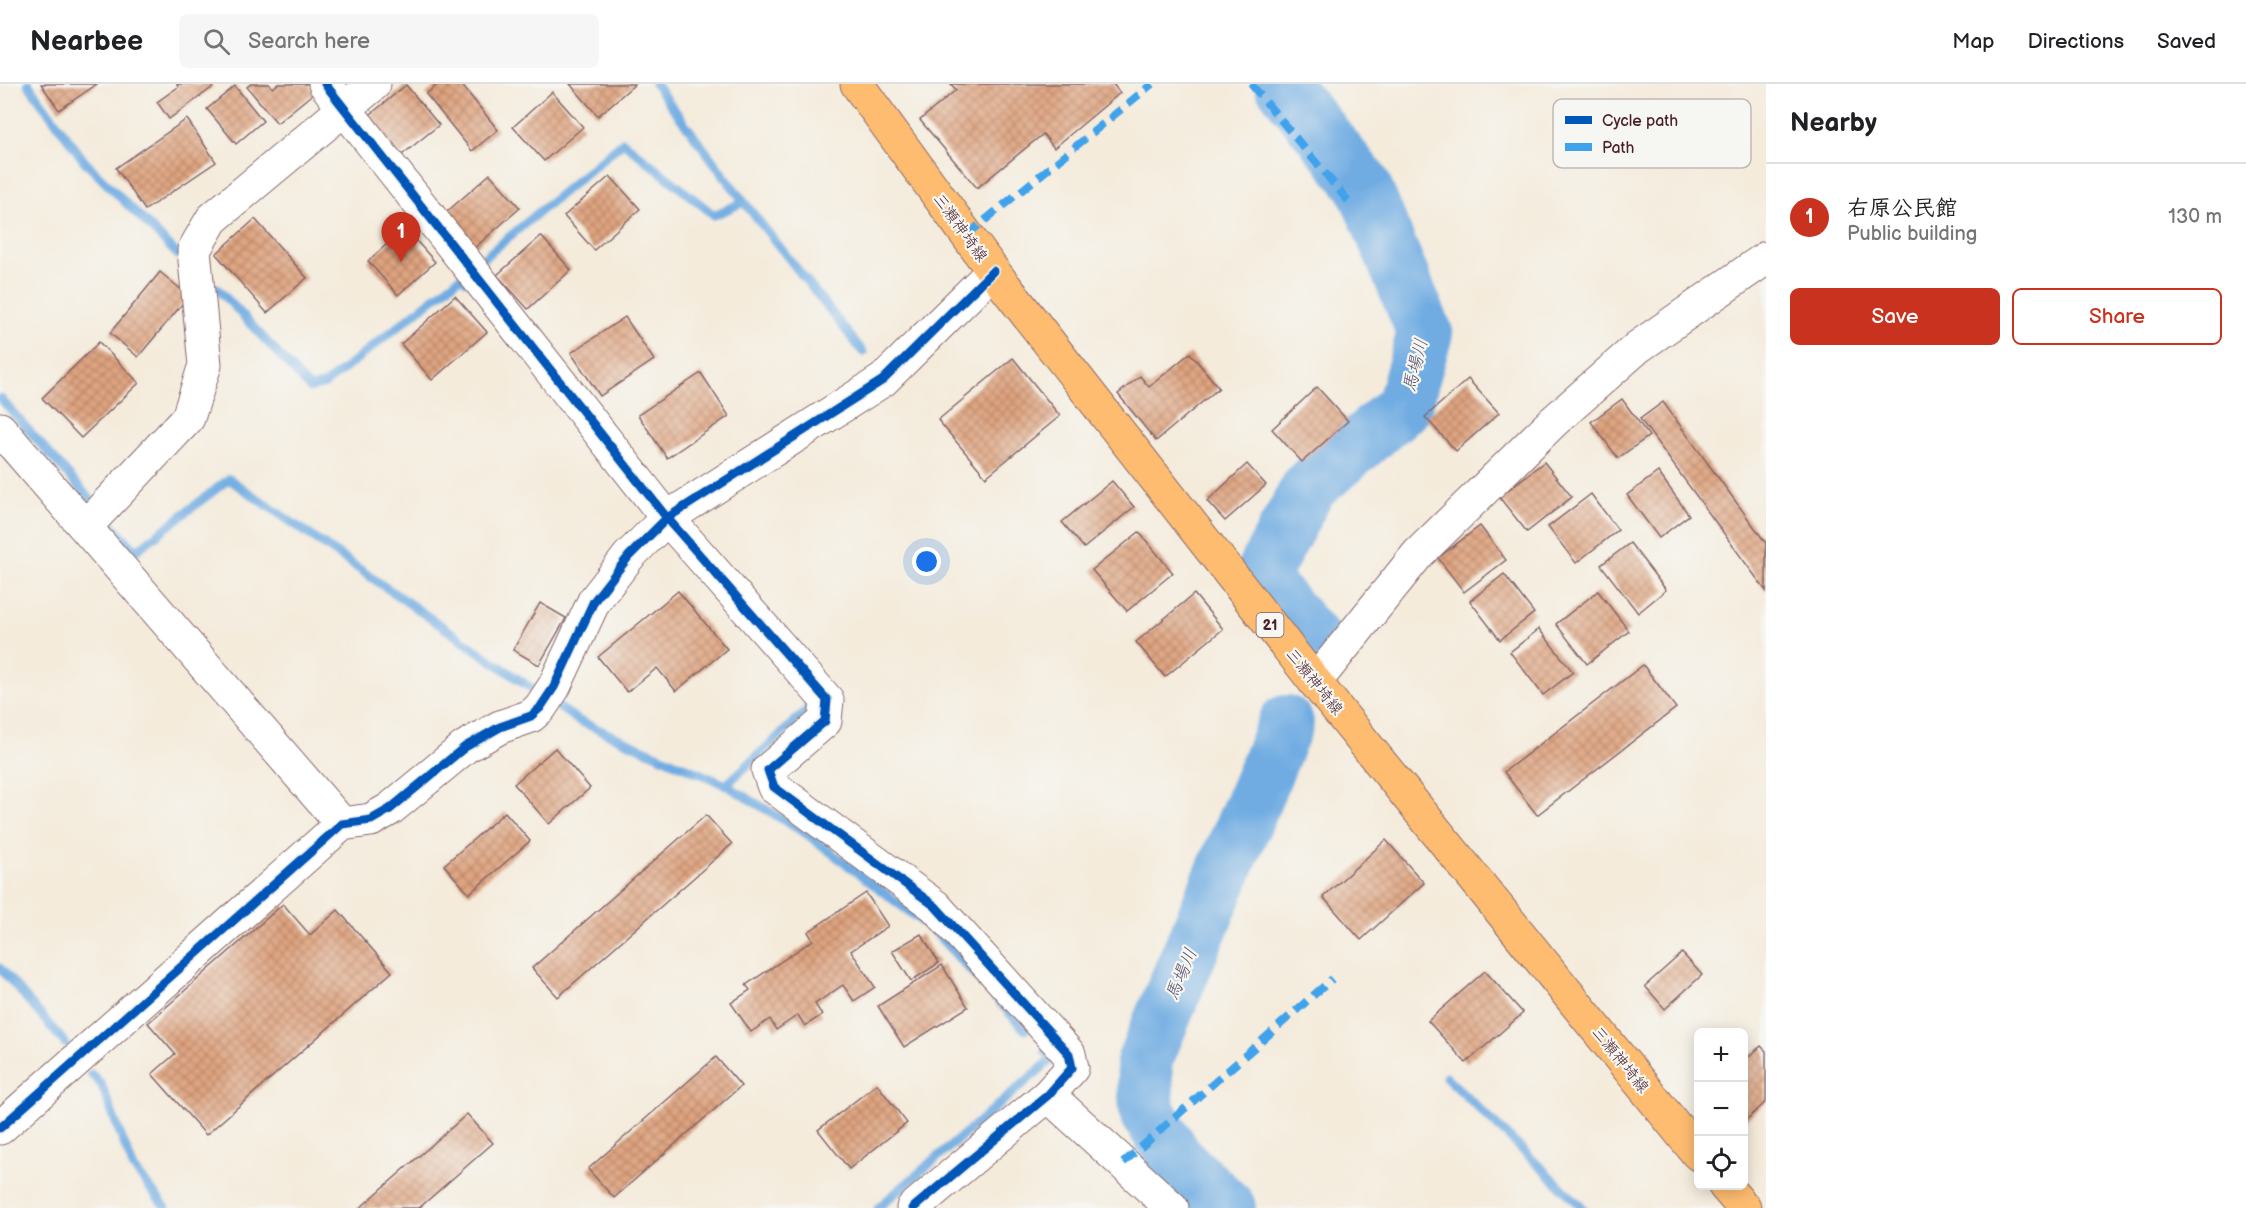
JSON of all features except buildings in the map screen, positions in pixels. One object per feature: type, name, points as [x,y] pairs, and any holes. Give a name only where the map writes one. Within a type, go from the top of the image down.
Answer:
[{"type":"main road","name":"三瀬神埼線","points":[[857,84],[993,271],[1315,682],[1694,1149]]},
{"type":"main road","points":[[1729,1190],[1744,1208]]},
{"type":"street","points":[[86,526],[188,418],[205,365],[194,250],[212,219],[335,97],[374,84]]},
{"type":"street","points":[[335,97],[667,518],[827,700],[825,722],[768,770],[774,788],[934,906],[1069,1054],[1072,1068],[1048,1095],[913,1208]]},
{"type":"street","points":[[1315,682],[1418,554],[1553,422],[1638,347],[1766,258]]},
{"type":"street","points":[[0,1128],[342,824],[371,820],[390,809],[465,747],[500,727],[531,716],[547,697],[594,602],[629,556],[667,518],[883,380],[993,271]]},
{"type":"street","points":[[0,429],[342,824]]},
{"type":"street","points":[[1048,1095],[1172,1208]]},
{"type":"waterway","points":[[28,84],[85,162],[178,255]]},
{"type":"waterway","points":[[655,84],[744,202],[863,352]]},
{"type":"waterway","name":"馬場川","points":[[1282,84],[1363,185],[1425,333],[1404,406],[1309,487],[1260,578],[1317,644]]},
{"type":"waterway","points":[[485,257],[623,142],[714,215],[744,202]]},
{"type":"waterway","points":[[217,288],[310,388],[325,384],[462,276],[466,281]]},
{"type":"waterway","points":[[0,398],[136,551],[229,479],[579,721],[726,785],[808,835],[933,930],[1025,1030]]},
{"type":"waterway","points":[[726,785],[808,709],[809,698],[806,693]]},
{"type":"waterway","name":"馬場川","points":[[1228,1208],[1176,1159],[1147,1111],[1144,1062],[1286,723]]},
{"type":"waterway","points":[[0,968],[65,1043]]},
{"type":"waterway","points":[[878,1208],[1052,1059],[1045,1051]]},
{"type":"waterway","points":[[91,1074],[101,1084],[133,1167],[166,1208]]},
{"type":"waterway","points":[[1446,1077],[1583,1208]]},
{"type":"marked path","points":[[967,235],[1152,84]]},
{"type":"marked path","points":[[1251,84],[1348,201]]},
{"type":"marked path","points":[[1123,1163],[1332,979]]},
{"type":"cycle path","points":[[325,84],[667,518],[827,700],[825,721],[768,770],[774,787],[935,906],[1069,1054],[1072,1068],[1048,1095],[913,1208]]},
{"type":"cycle path","points":[[0,1128],[342,824],[371,820],[390,809],[465,747],[500,727],[531,716],[540,708],[554,687],[594,601],[629,556],[667,518],[883,380],[993,271]]},
{"type":"place","name":"右原公民館","points":[[401,262]]}]
